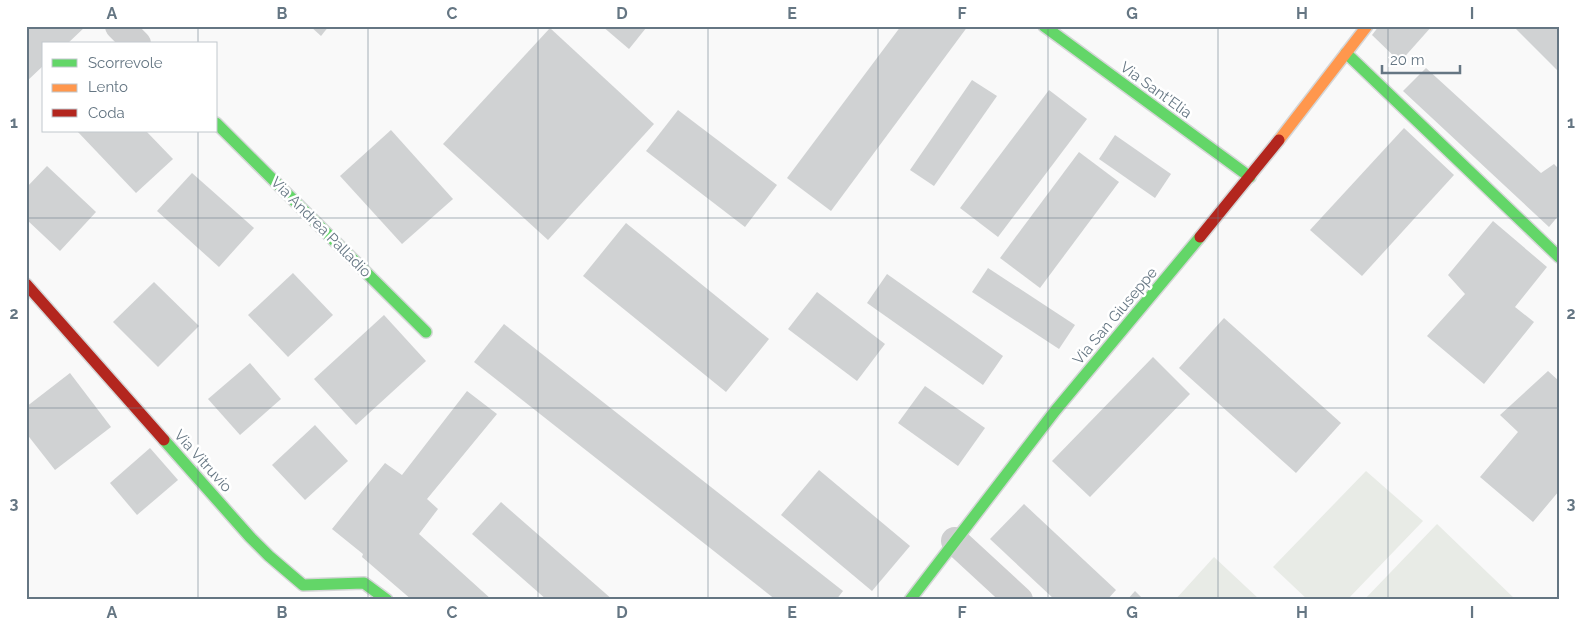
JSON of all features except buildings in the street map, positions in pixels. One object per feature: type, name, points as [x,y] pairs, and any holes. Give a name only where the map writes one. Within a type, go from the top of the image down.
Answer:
[{"type":"street","points":[[119,26],[135,42]]},
{"type":"street","name":"Via Sant'Elia","points":[[1044,26],[1250,177]]},
{"type":"street","name":"Via San Giuseppe","points":[[910,600],[1055,411],[1250,177],[1367,26]]},
{"type":"street","points":[[1346,53],[1559,257]]},
{"type":"street","name":"Via Andrea Palladio","points":[[218,125],[426,332]]},
{"type":"street","name":"Via Vitruvio","points":[[26,284],[250,537],[269,556],[303,585],[364,583],[387,600]]},
{"type":"street","points":[[955,541],[1019,600]]},
{"type":"shaded area","points":[[1366,471],[1423,521],[1347,600],[1308,600],[1273,567]]},
{"type":"shaded area","points":[[1437,524],[1516,600],[1364,600]]},
{"type":"shaded area","points":[[1214,557],[1260,600],[1175,600]]},
{"type":"traffic: fast","points":[[1044,26],[1250,177]]},
{"type":"traffic: fast","points":[[1346,53],[1559,257]]},
{"type":"traffic: fast","points":[[218,125],[426,332]]},
{"type":"traffic: fast","points":[[910,600],[1055,411],[1200,237]]},
{"type":"traffic: fast","points":[[164,440],[250,537],[303,585],[364,583],[387,600]]},
{"type":"traffic: slow","points":[[1279,140],[1367,26]]},
{"type":"traffic: jam","points":[[1200,237],[1279,140]]},
{"type":"traffic: jam","points":[[26,284],[164,440]]}]
